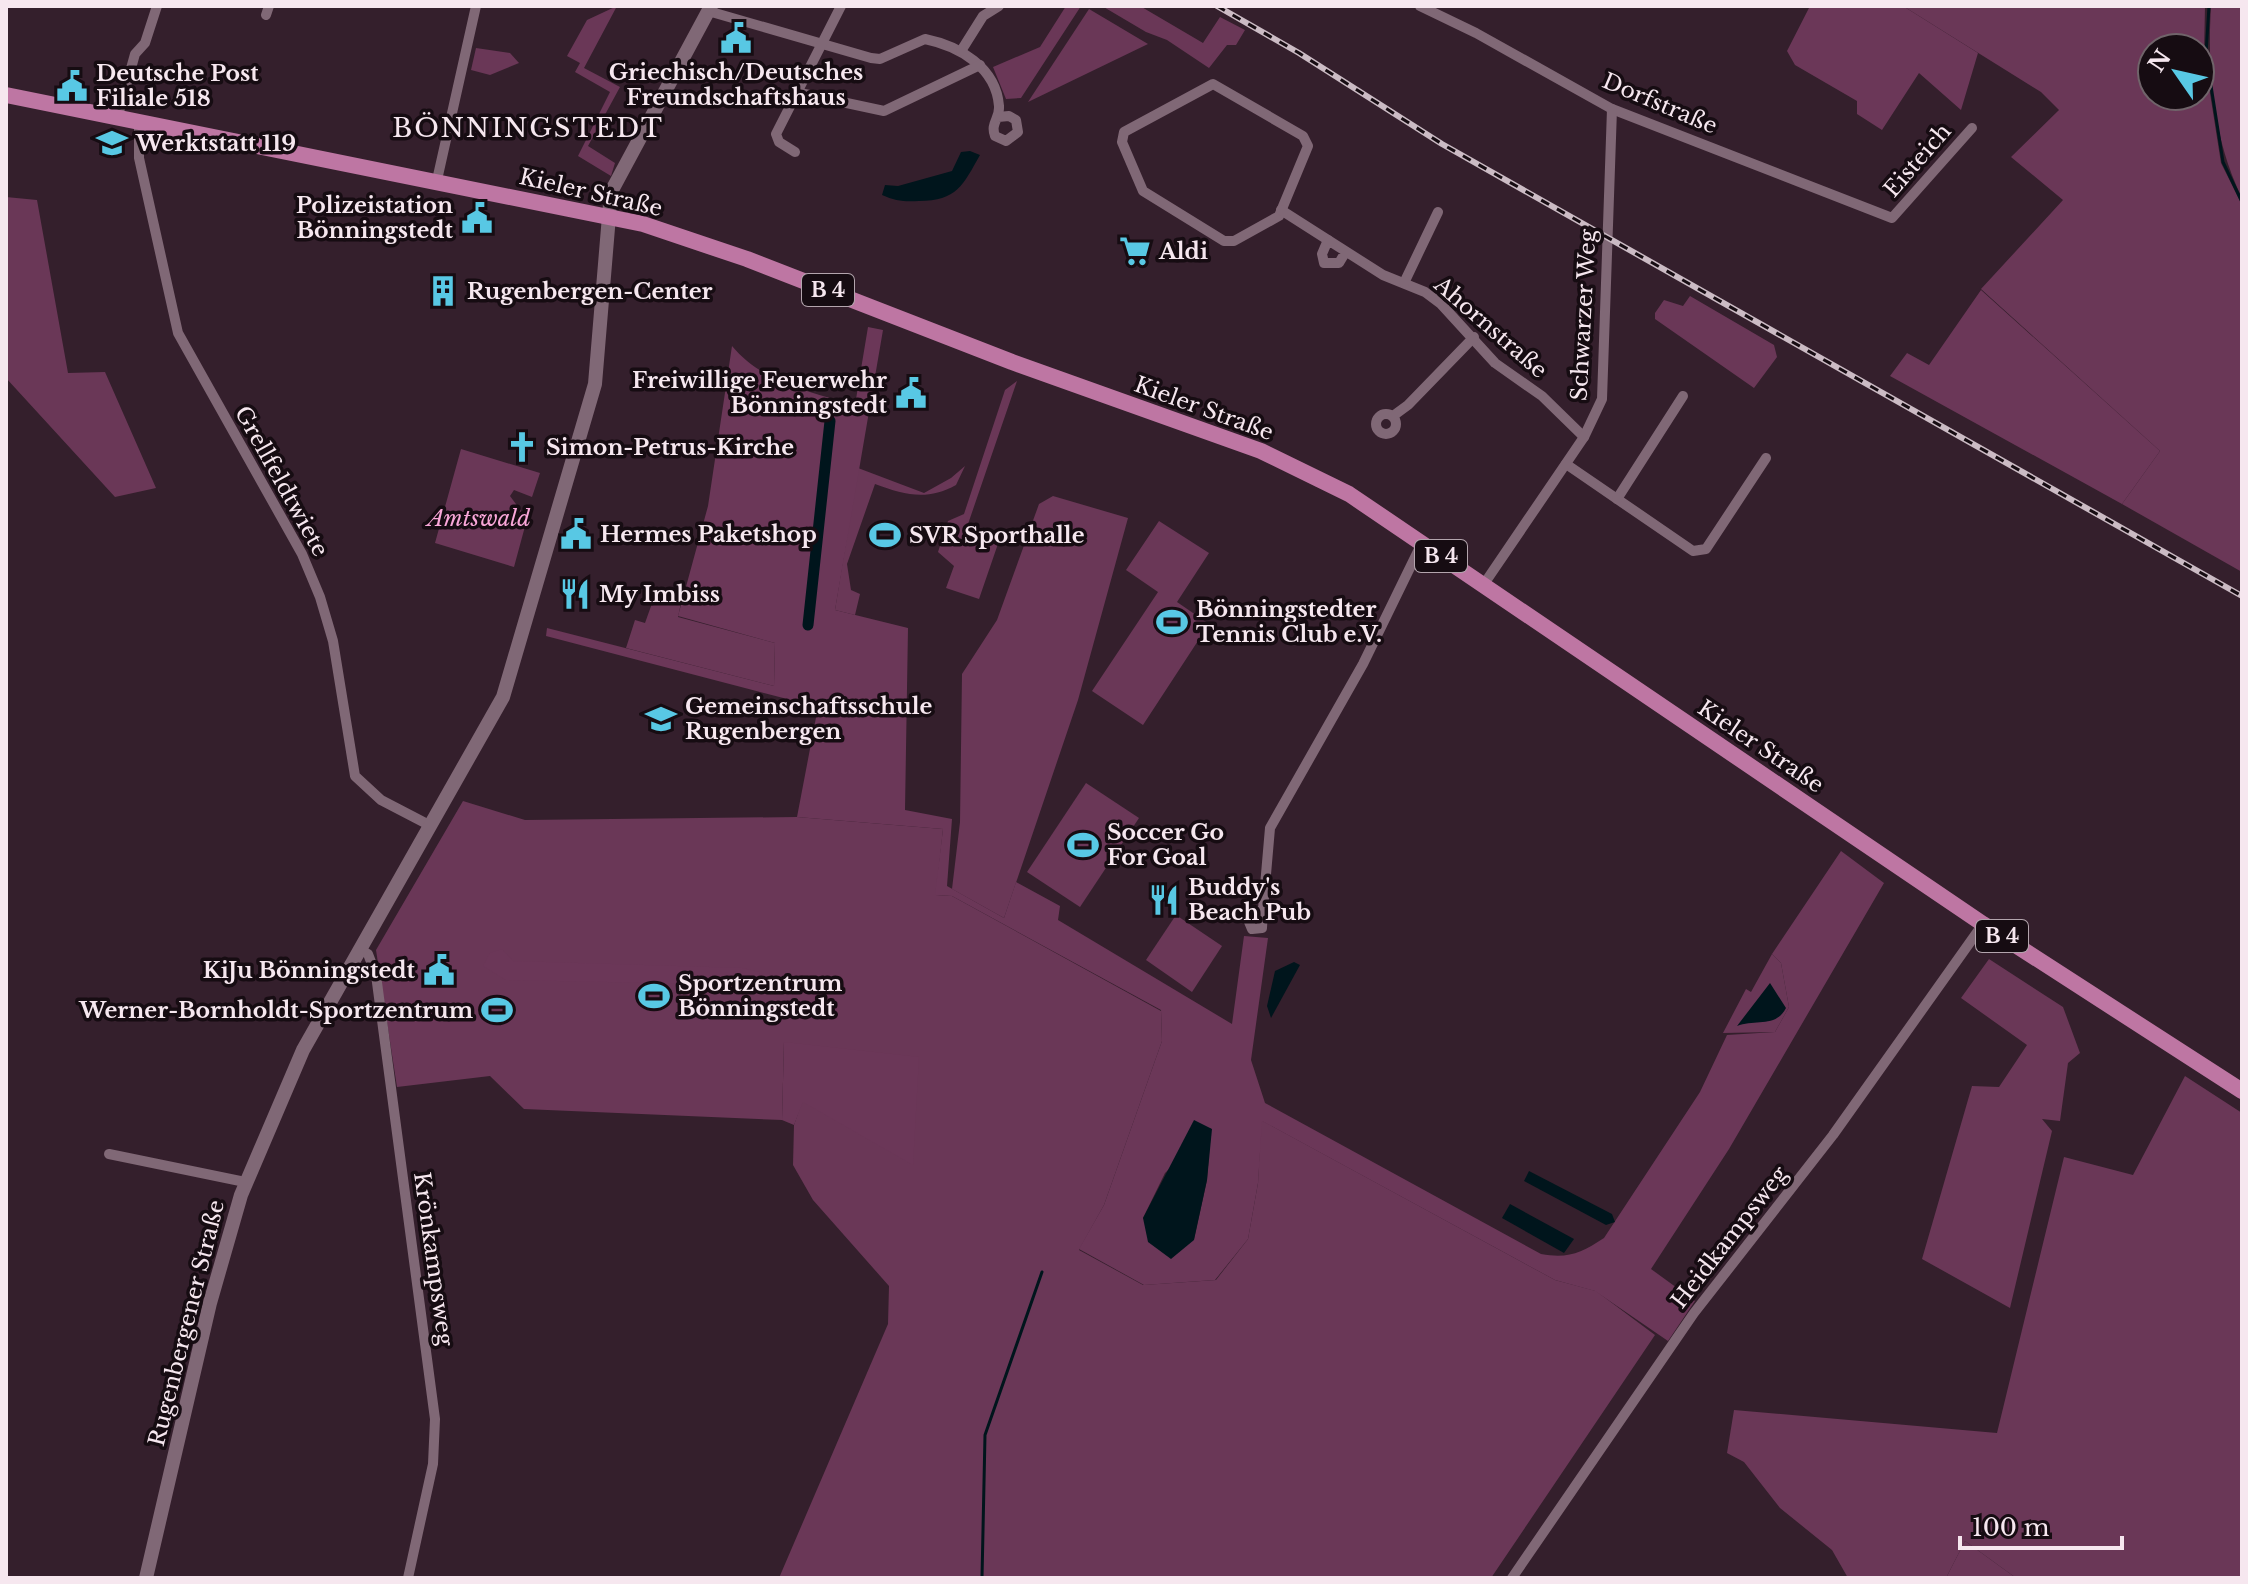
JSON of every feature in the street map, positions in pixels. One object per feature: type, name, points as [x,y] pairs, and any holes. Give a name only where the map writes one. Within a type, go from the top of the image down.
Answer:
[{"type":"main road","name":"Rugenbergener Straße","points":[[146,1578],[210,1303],[245,1182],[303,1050],[503,697],[542,573],[595,384],[606,216],[611,192],[710,8]]},
{"type":"main road","name":"Kieler Straße","points":[[6,95],[606,216],[747,259],[1012,362],[1261,451],[1349,494],[1983,924],[2242,1091]]},
{"type":"street","points":[[117,119],[135,54],[145,43],[157,6]]},
{"type":"street","points":[[437,180],[476,6]]},
{"type":"street","points":[[795,152],[776,138],[841,6]]},
{"type":"street","points":[[961,51],[983,16],[999,6]]},
{"type":"street","name":"Dorfstraße","points":[[1420,6],[1486,38],[1612,109],[1892,218]]},
{"type":"street","points":[[710,8],[871,58],[880,59],[925,39],[961,51],[980,65],[999,105],[998,117]]},
{"type":"street","points":[[800,93],[884,111],[980,65]]},
{"type":"street","points":[[1213,84],[1303,136],[1308,146],[1281,210],[1279,216],[1234,241],[1224,241],[1143,191],[1122,142],[1124,132],[1213,84]]},
{"type":"street","name":"Schwarzer Weg","points":[[1484,584],[1584,437],[1602,399],[1612,109]]},
{"type":"street","name":"Grellfeldtwiete","points":[[139,123],[139,158],[178,333],[302,554],[320,597],[333,641],[355,776],[381,800],[429,830]]},
{"type":"street","name":"Eisteich","points":[[1892,218],[1972,128]]},
{"type":"street","name":"Ahornstraße","points":[[1281,210],[1345,253],[1441,304],[1495,363],[1542,396],[1584,437]]},
{"type":"street","name":"Ahornstraße","points":[[1404,283],[1438,212]]},
{"type":"street","name":"Ahornstraße","points":[[1328,240],[1322,254],[1324,263],[1339,263],[1345,253]]},
{"type":"street","points":[[1393,416],[1408,405],[1474,337]]},
{"type":"street","points":[[1617,499],[1683,396]]},
{"type":"street","points":[[1566,464],[1693,551],[1706,549],[1766,458]]},
{"type":"street","points":[[1263,909],[1270,828],[1363,664],[1422,543]]},
{"type":"street","name":"Heidkampsweg","points":[[1512,1578],[1697,1308],[1833,1135],[1983,924]]},
{"type":"street","name":"Krönkampsweg","points":[[361,950],[368,954],[376,975],[435,1419],[433,1464],[408,1578]]},
{"type":"street","points":[[109,1154],[245,1182]]},
{"type":"green space","points":[[617,6],[584,68],[620,87],[588,146],[615,163],[611,176],[578,156],[610,92],[575,72],[580,63],[567,56],[587,20]]},
{"type":"green space","points":[[1066,6],[1081,6],[1021,98],[1006,99],[993,67],[1040,47]]},
{"type":"green space","points":[[1102,6],[1140,6],[1203,43],[1220,17],[1245,30],[1236,45],[1227,45],[1209,68],[1167,40],[1146,32]]},
{"type":"green space","points":[[1903,6],[2205,6],[2204,32],[2136,32],[2136,112],[2213,112],[2221,163],[2242,205],[2242,572],[2122,504],[2160,451],[1981,289],[2063,200],[2011,157],[2059,110],[2041,92]]},
{"type":"green space","points":[[2211,6],[2242,6],[2242,198],[2218,128],[2216,32],[2210,32]]},
{"type":"green space","points":[[1089,9],[1148,44],[1028,102]]},
{"type":"green space","points":[[476,48],[510,53],[519,63],[490,75],[471,70]]},
{"type":"green space","points":[[6,197],[37,200],[68,373],[105,372],[156,488],[115,497],[6,378]]},
{"type":"green space","points":[[1690,296],[1774,345],[1777,357],[1754,388],[1655,319],[1655,313],[1664,300],[1683,306]]},
{"type":"green space","points":[[1017,381],[967,527],[1000,538],[979,599],[946,588],[954,566],[938,552],[948,521],[964,514],[1005,390]]},
{"type":"green space","name":"Amtswald","points":[[461,449],[540,473],[532,497],[514,490],[510,496],[527,519],[514,567],[435,543]]},
{"type":"green space","points":[[965,466],[956,485],[926,495],[896,491],[875,484],[847,564],[851,590],[860,594],[855,615],[835,610],[858,468],[924,493]]},
{"type":"green space","points":[[1053,496],[1128,518],[1078,700],[1004,918],[952,889],[960,822],[962,674],[997,620],[1039,504]]},
{"type":"green space","name":"Bönningstedter Tennis Club e.V.","points":[[1159,521],[1209,553],[1177,602],[1209,624],[1143,725],[1092,691],[1158,592],[1126,570]]},
{"type":"green space","points":[[655,595],[681,603],[678,617],[775,643],[774,686],[626,648],[635,620],[645,623]]},
{"type":"green space","name":"Soccer Go For Goal","points":[[1086,783],[1139,818],[1080,907],[1027,872]]},
{"type":"green space","points":[[463,801],[525,820],[797,817],[943,829],[936,895],[952,896],[1161,1011],[1162,1041],[1104,1205],[1079,1250],[1143,1285],[1216,1280],[1248,1239],[1258,1183],[1261,1120],[1555,1280],[1596,1291],[1655,1335],[1491,1578],[779,1578],[888,1324],[889,1286],[813,1200],[793,1165],[794,1125],[802,1102],[784,1042],[782,1120],[524,1109],[490,1076],[397,1087],[376,950]]},
{"type":"green space","name":"Soccer Go For Goal","points":[[1176,915],[1222,946],[1192,992],[1146,960]]},
{"type":"green space","points":[[1772,954],[1781,963],[1789,1007],[1775,1032],[1723,1033],[1746,989],[1751,992]]},
{"type":"green space","points":[[1989,959],[2063,1007],[2080,1053],[2068,1063],[2060,1121],[2042,1119],[2052,1131],[2010,1308],[1922,1259],[1972,1086],[1999,1087],[2027,1045],[1961,998]]},
{"type":"green space","points":[[2185,1076],[2242,1113],[2242,1578],[2016,1578],[1965,1541],[1946,1578],[1848,1578],[1832,1550],[1780,1508],[1744,1462],[1727,1453],[1734,1410],[1997,1433],[2064,1157],[2133,1175]]},
{"type":"shaded area","points":[[1810,6],[1903,6],[1978,53],[1961,110],[1919,73],[1882,130],[1857,114],[1857,101],[1795,65],[1787,51]]},
{"type":"shaded area","points":[[1981,290],[2160,451],[2122,504],[1890,376],[1907,353],[1929,365]]},
{"type":"shaded area","points":[[868,327],[883,330],[835,610],[908,628],[905,810],[952,819],[947,886],[1004,918],[1016,882],[1060,906],[1058,920],[1232,1024],[1244,936],[1268,938],[1251,1060],[1265,1103],[1541,1254],[1574,1254],[1604,1238],[1700,1092],[1727,1035],[1775,1032],[1789,1007],[1781,963],[1772,954],[1841,851],[1884,883],[1729,1149],[1651,1269],[1695,1301],[1668,1341],[1595,1291],[1555,1280],[1262,1121],[1258,1183],[1248,1239],[1215,1280],[1144,1285],[1079,1249],[1104,1205],[1162,1041],[1161,1010],[952,896],[935,895],[943,829],[797,817],[818,707],[546,636],[547,628],[774,686],[775,643],[678,616],[708,506],[732,346],[744,359],[773,378],[855,405]],"holes":[[[1211,1128],[1207,1180],[1194,1239],[1143,1218],[1165,1173]]]},
{"type":"shaded area","points":[[502,949],[513,961],[742,968],[759,972],[761,980],[756,985],[506,980],[483,966],[490,953]]},
{"type":"shaded area","points":[[784,1042],[919,1057],[913,1165],[803,1102],[794,1125],[782,1120]]},
{"type":"shaded area","points":[[1965,1541],[2016,1578],[1946,1578]]},
{"type":"water","points":[[961,152],[980,155],[963,183],[951,194],[932,200],[909,201],[882,195],[885,185],[898,186],[952,171]]},
{"type":"water","points":[[1294,962],[1300,965],[1271,1018],[1267,1006],[1275,971]]},
{"type":"water","points":[[1770,983],[1786,1008],[1782,1014],[1771,1021],[1737,1026]]},
{"type":"water","points":[[1194,1120],[1212,1129],[1207,1180],[1194,1240],[1171,1259],[1148,1242],[1143,1218]]},
{"type":"water","points":[[1529,1171],[1612,1214],[1615,1222],[1606,1225],[1524,1181]]},
{"type":"water","points":[[1510,1204],[1574,1239],[1564,1253],[1502,1218]]},
{"type":"waterway","points":[[2209,6],[2206,54],[2223,162],[2242,202]]},
{"type":"waterway","points":[[808,625],[830,421]]},
{"type":"waterway","points":[[982,1578],[985,1435],[1042,1272]]},
{"type":"railway","points":[[1217,6],[1299,53],[1442,144],[2242,596]]},
{"type":"place","name":"Griechisch/Deutsches Freundschaftshaus","points":[[736,38]]},
{"type":"place","name":"Deutsche Post Filiale 518","points":[[72,86]]},
{"type":"place","name":"Werktstatt 119","points":[[112,143]]},
{"type":"place","name":"Polizeistation Bönningstedt","points":[[477,218]]},
{"type":"place","name":"Aldi","points":[[1135,251]]},
{"type":"place","name":"Rugenbergen-Center","points":[[443,291]]},
{"type":"place","name":"Freiwillige Feuerwehr Bönningstedt","points":[[911,393]]},
{"type":"place","name":"Simon-Petrus-Kirche","points":[[522,447]]},
{"type":"place","name":"Hermes Paketshop","points":[[576,534]]},
{"type":"place","name":"SVR Sporthalle","points":[[885,535]]},
{"type":"place","name":"My Imbiss","points":[[575,594]]},
{"type":"place","name":"Bönningstedter Tennis Club e.V.","points":[[1172,622]]},
{"type":"place","name":"Gemeinschaftsschule Rugenbergen","points":[[661,719]]},
{"type":"place","name":"Soccer Go For Goal","points":[[1083,845]]},
{"type":"place","name":"Buddy's Beach Pub","points":[[1164,900]]},
{"type":"place","name":"KiJu Bönningstedt","points":[[439,970]]},
{"type":"place","name":"Sportzentrum Bönningstedt","points":[[654,996]]},
{"type":"place","name":"Werner-Bornholdt-Sportzentrum","points":[[497,1010]]},
{"type":"district","name":"BÖNNINGSTEDT","points":[[528,128]]}]
